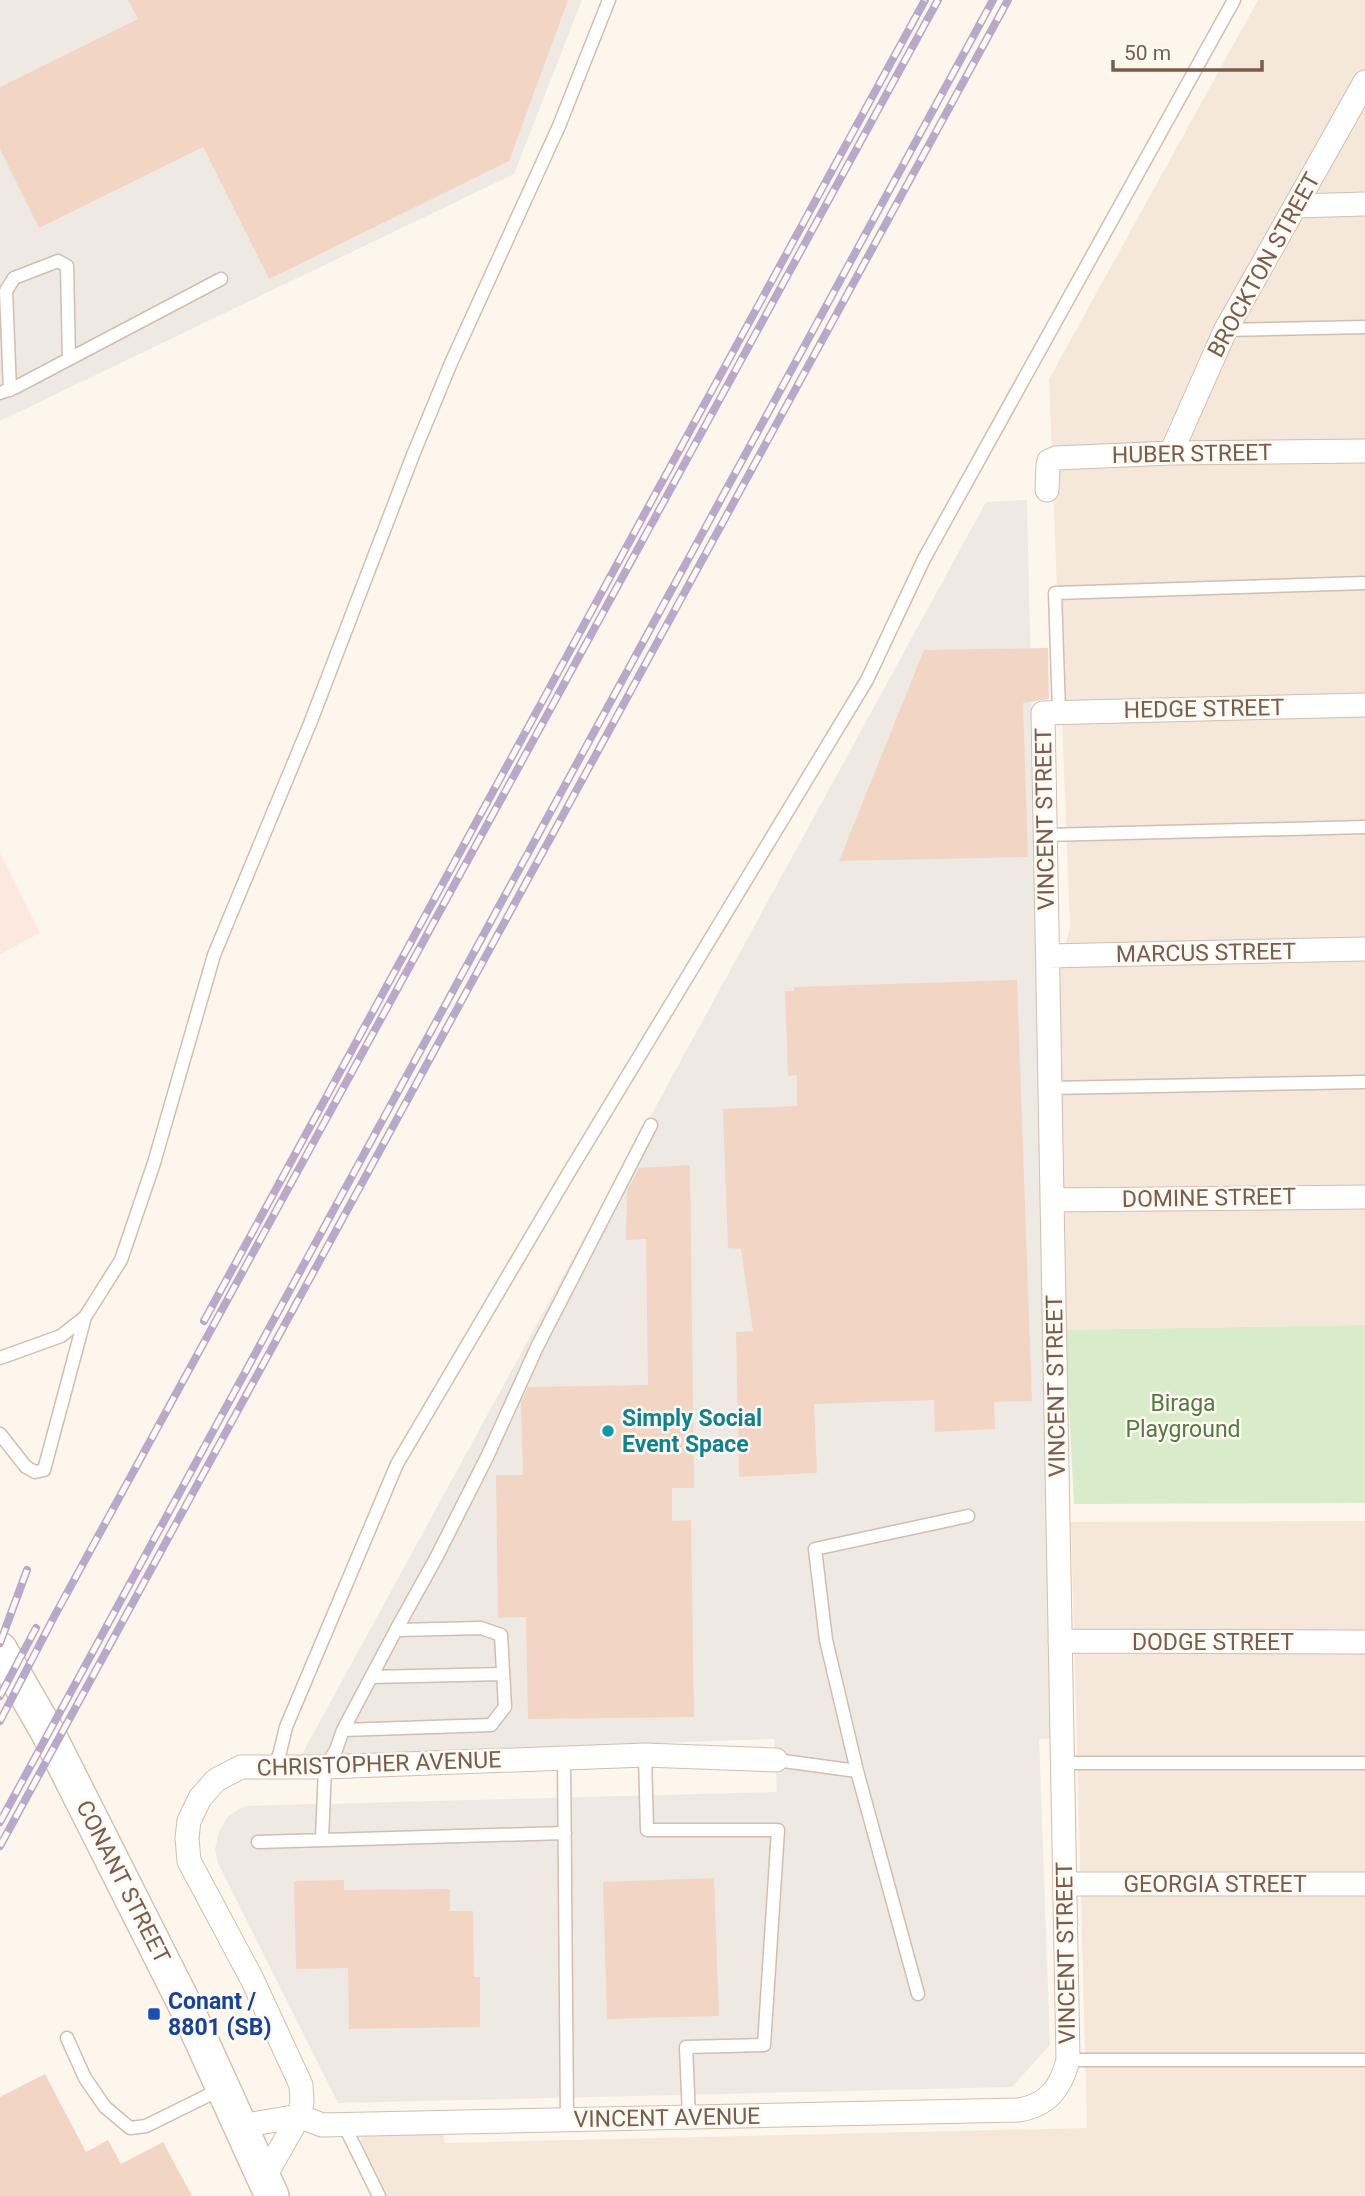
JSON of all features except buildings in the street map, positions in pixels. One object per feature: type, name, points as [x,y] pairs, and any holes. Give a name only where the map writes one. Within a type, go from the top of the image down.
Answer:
[{"type":"main road","name":"CONANT STREET","points":[[0,1649],[47,1731],[188,2011],[269,2186]]},
{"type":"street","name":"BROCKTON STREET","points":[[1171,453],[1224,331],[1365,82]]},
{"type":"street","points":[[1296,206],[1365,204]]},
{"type":"street","name":"HUBER STREET","points":[[1047,490],[1048,465],[1052,459],[1171,453],[1365,451]]},
{"type":"street","name":"HEDGE STREET","points":[[1051,713],[1365,705]]},
{"type":"street","name":"VINCENT STREET","points":[[1051,713],[1046,835],[1068,2060]]},
{"type":"street","name":"MARCUS STREET","points":[[1048,956],[1365,949]]},
{"type":"street","name":"DOMINE STREET","points":[[1052,1200],[1365,1197]]},
{"type":"street","name":"DODGE STREET","points":[[1060,1641],[1365,1642]]},
{"type":"street","name":"CHRISTOPHER AVENUE","points":[[269,2186],[299,2116],[301,2085],[252,1979],[193,1870],[187,1846],[189,1821],[200,1798],[216,1780],[241,1767],[325,1767],[645,1755],[776,1760]]},
{"type":"street","name":"GEORGIA STREET","points":[[1065,1884],[1365,1884]]},
{"type":"street","name":"VINCENT AVENUE","points":[[241,2126],[299,2116],[322,2125],[1019,2110],[1039,2104],[1053,2094],[1063,2079],[1068,2060]]},
{"type":"lane","points":[[0,1358],[61,1336],[85,1317],[121,1260],[154,1163],[214,956],[311,721],[451,363],[559,126],[609,0]]},
{"type":"lane","points":[[274,1767],[281,1752],[286,1727],[397,1464],[561,1185],[867,680],[925,559],[1234,0]]},
{"type":"lane","points":[[69,359],[67,266],[58,261],[14,278],[6,291],[5,391],[69,359],[220,279]]},
{"type":"lane","points":[[1224,331],[1365,327]]},
{"type":"lane","points":[[1051,713],[1055,593],[1365,583]]},
{"type":"lane","points":[[1046,835],[1365,827]]},
{"type":"lane","points":[[1050,1088],[1365,1082]]},
{"type":"lane","points":[[322,1840],[325,1767],[442,1547],[537,1347],[651,1125]]},
{"type":"lane","points":[[0,1434],[26,1467],[38,1473],[44,1471],[85,1316]]},
{"type":"lane","points":[[918,1994],[856,1771],[826,1640],[815,1549],[968,1517]]},
{"type":"lane","points":[[343,1730],[491,1725],[505,1707],[500,1635],[481,1628],[396,1630]]},
{"type":"lane","points":[[372,1677],[503,1674]]},
{"type":"lane","points":[[645,1755],[647,1830],[778,1830],[764,2045],[685,2047],[689,2117]]},
{"type":"lane","points":[[564,1758],[567,2120]]},
{"type":"lane","points":[[776,1760],[856,1771]]},
{"type":"lane","points":[[1062,1763],[1365,1763]]},
{"type":"lane","points":[[258,1842],[565,1833]]},
{"type":"lane","points":[[66,2038],[85,2078],[105,2107],[130,2129],[146,2126],[224,2087]]},
{"type":"lane","points":[[1068,2060],[1365,2060]]},
{"type":"lane","points":[[344,2124],[379,2196]]},
{"type":"shaded area","points":[[0,0],[582,0],[514,174],[0,421]]},
{"type":"shaded area","points":[[1258,0],[1365,0],[1365,1325],[1065,1330],[1057,979],[1070,927],[1049,379]]},
{"type":"shaded area","points":[[1027,500],[1048,1459],[1058,1738],[1039,1739],[1050,2045],[1012,2087],[338,2103],[218,1863],[215,1849],[219,1832],[228,1816],[245,1806],[777,1792],[774,1739],[301,1756],[986,502]]},
{"type":"shaded area","points":[[0,853],[40,933],[0,954]]},
{"type":"shaded area","points":[[1365,1521],[1365,2196],[382,2196],[360,2152],[361,2135],[443,2132],[445,2143],[1087,2128],[1071,1522]]},
{"type":"green space","name":"Biraga Playground","points":[[1365,1325],[1365,1503],[1074,1504],[1065,1330]]},
{"type":"railway","points":[[204,1321],[925,0]]},
{"type":"railway","points":[[0,1721],[55,1615],[938,0]]},
{"type":"railway","points":[[0,1822],[993,0]]},
{"type":"railway","points":[[0,1846],[1008,0]]},
{"type":"railway","points":[[0,1643],[27,1570]]},
{"type":"railway","points":[[0,1696],[36,1628]]},
{"type":"place","name":"Simply Social Event Space","points":[[608,1431]]},
{"type":"place","name":"Conant / 8801 (SB)","points":[[154,2014]]}]
